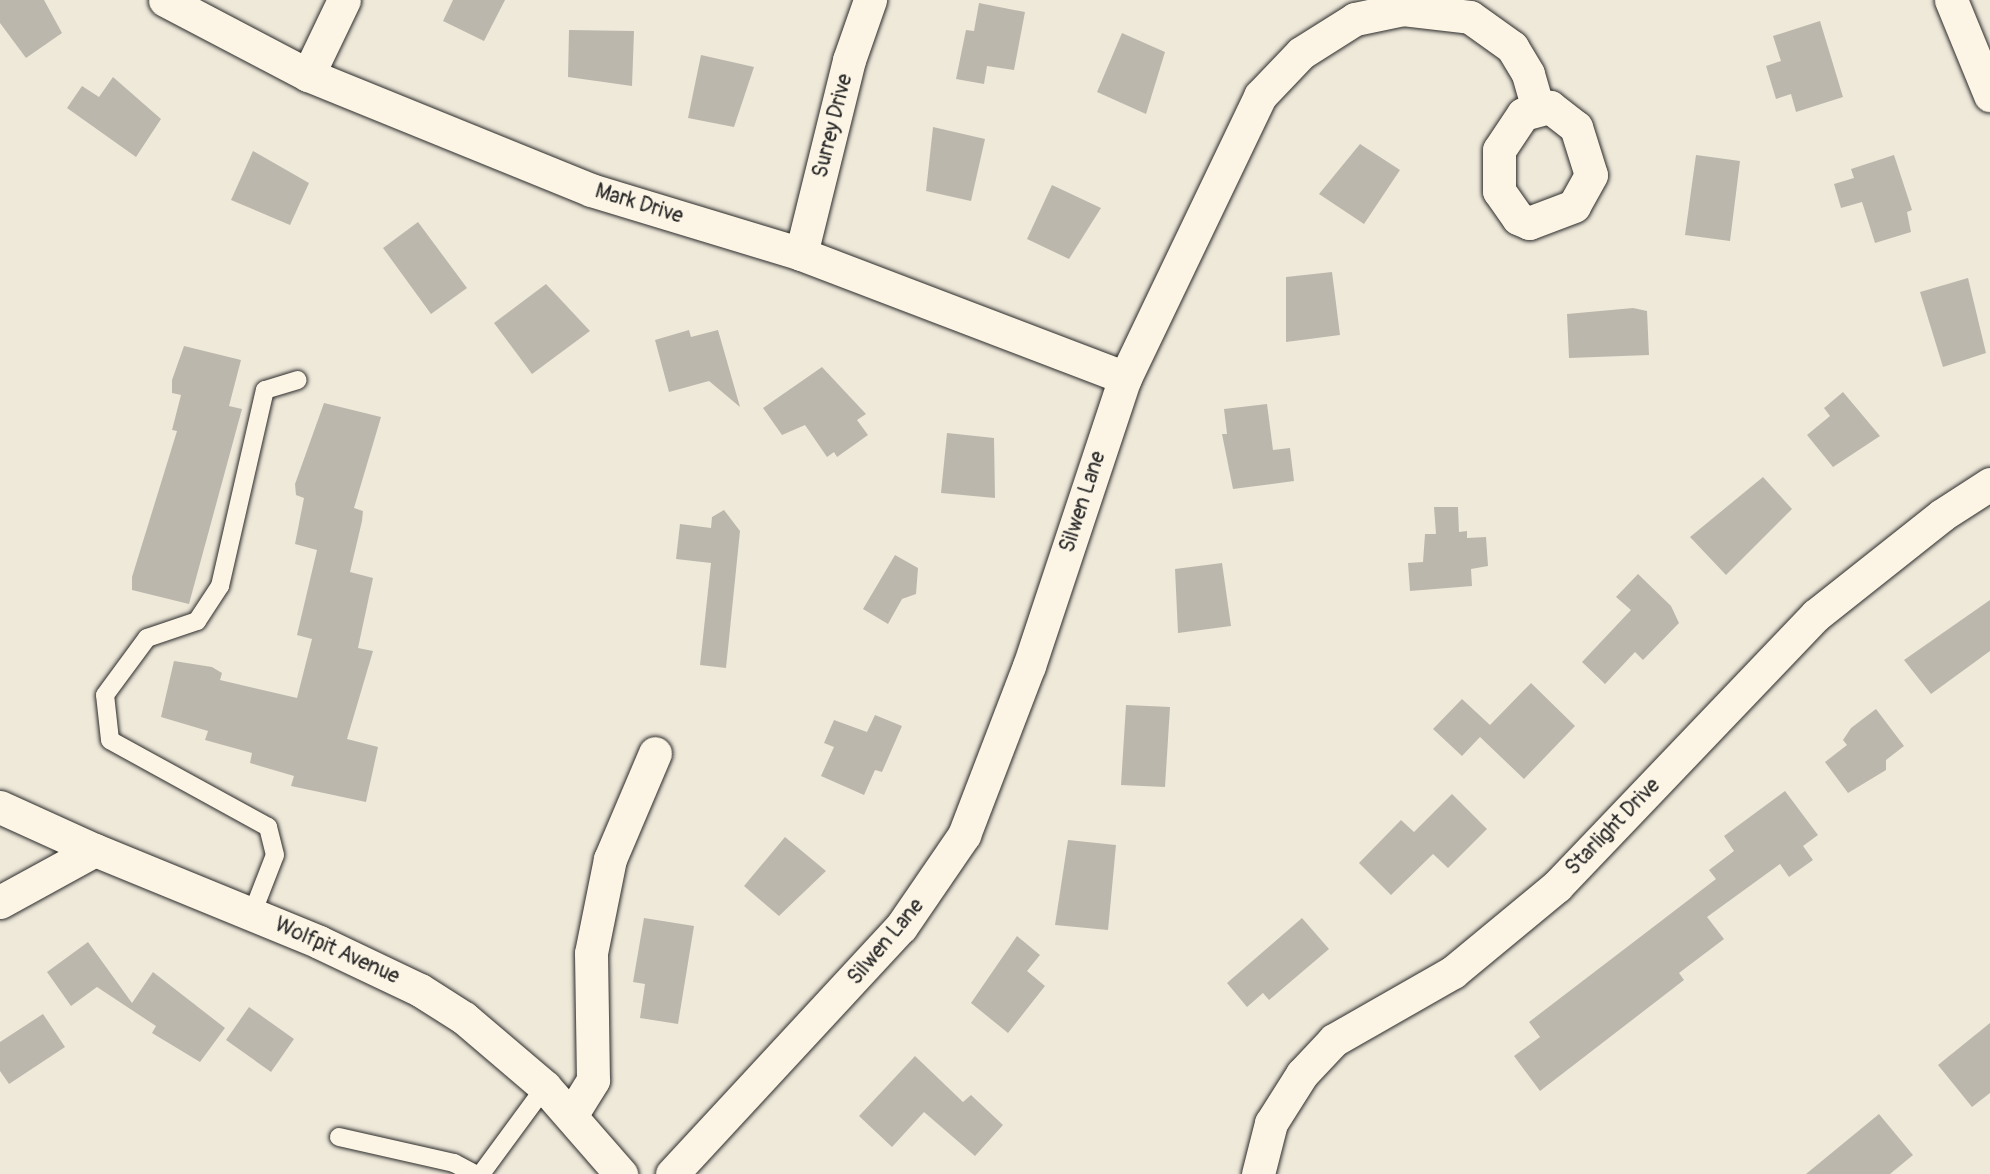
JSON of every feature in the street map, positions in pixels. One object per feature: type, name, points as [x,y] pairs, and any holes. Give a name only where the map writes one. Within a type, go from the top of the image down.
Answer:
[{"type":"street","name":"Mark Drive","points":[[165,0],[308,75],[591,190],[801,254],[1125,378]]},
{"type":"street","points":[[308,75],[344,0]]},
{"type":"street","name":"Surrey Drive","points":[[801,254],[849,60],[870,0]]},
{"type":"street","points":[[1951,0],[1990,95]]},
{"type":"street","name":"Silwen Lane","points":[[672,1174],[901,927],[964,835],[1029,666],[1125,378],[1250,115],[1301,53],[1355,19],[1403,9],[1470,17],[1512,47],[1528,74],[1538,108]]},
{"type":"street","name":"Starlight Drive","points":[[1258,1174],[1271,1123],[1302,1074],[1334,1040],[1453,972],[1557,886],[1816,615],[1942,515],[1990,484]]},
{"type":"street","points":[[572,1114],[593,1080],[591,953],[610,859],[655,753]]},
{"type":"street","name":"Wolfpit Avenue","points":[[0,807],[95,850],[252,914],[420,990],[464,1018],[545,1087],[572,1114],[621,1174]]},
{"type":"street","points":[[0,902],[95,850]]},
{"type":"lane","points":[[252,914],[275,855],[268,827],[110,741],[105,694],[147,638],[197,621],[220,586],[265,390],[298,380]]},
{"type":"lane","points":[[481,1174],[545,1087]]},
{"type":"lane","points":[[339,1137],[454,1163],[475,1174]]},
{"type":"building","points":[[0,0],[44,0],[62,33],[26,58],[0,23]]},
{"type":"building","points":[[453,0],[505,0],[484,41],[443,21]]},
{"type":"building","points":[[979,3],[1025,12],[1014,70],[987,66],[984,84],[956,79],[966,30],[974,31]]},
{"type":"building","points":[[1820,21],[1843,97],[1796,112],[1791,94],[1776,99],[1766,66],[1781,61],[1773,36]]},
{"type":"building","points":[[569,30],[634,31],[632,86],[568,77]]},
{"type":"building","points":[[1122,33],[1165,52],[1146,114],[1097,92]]},
{"type":"building","points":[[701,55],[754,67],[734,127],[688,118]]},
{"type":"building","points":[[113,77],[161,119],[136,157],[67,108],[82,86],[99,97]]},
{"type":"building","points":[[933,127],[985,139],[971,201],[926,191]]},
{"type":"building","points":[[1360,144],[1400,170],[1364,224],[1319,194]]},
{"type":"building","points":[[253,151],[309,183],[290,225],[231,200]]},
{"type":"building","points":[[1696,155],[1740,161],[1730,241],[1685,235]]},
{"type":"building","points":[[1894,155],[1912,210],[1907,212],[1911,232],[1875,243],[1862,202],[1841,208],[1834,184],[1854,178],[1851,169]]},
{"type":"building","points":[[1052,185],[1101,208],[1069,259],[1027,239]]},
{"type":"building","points":[[418,222],[467,288],[431,314],[383,248]]},
{"type":"building","points":[[1332,272],[1340,335],[1286,342],[1286,277]]},
{"type":"building","points":[[1968,278],[1986,353],[1943,367],[1920,292]]},
{"type":"building","points":[[546,284],[590,331],[532,374],[494,323]]},
{"type":"building","points":[[1633,308],[1647,311],[1649,355],[1569,358],[1567,314]]},
{"type":"building","points":[[689,330],[691,337],[718,330],[740,407],[709,381],[669,392],[655,340]]},
{"type":"building","points":[[184,346],[241,360],[229,406],[242,409],[189,604],[132,590],[132,577],[177,431],[172,430],[181,395],[172,393],[172,380]]},
{"type":"building","points":[[822,367],[866,414],[857,420],[868,435],[837,457],[834,452],[827,457],[805,425],[782,435],[763,408]]},
{"type":"building","points":[[1843,392],[1880,436],[1833,467],[1807,435],[1830,416],[1824,408]]},
{"type":"building","points":[[324,403],[381,417],[354,508],[363,511],[350,572],[373,578],[358,648],[373,651],[347,739],[378,747],[366,802],[291,786],[294,776],[250,763],[252,753],[205,740],[208,731],[161,717],[174,661],[212,667],[222,673],[220,680],[297,698],[312,639],[297,635],[317,550],[295,544],[304,498],[296,495],[295,484]]},
{"type":"building","points":[[1267,404],[1273,450],[1290,448],[1294,481],[1233,489],[1222,434],[1227,434],[1224,409]]},
{"type":"building","points":[[947,433],[994,438],[995,498],[941,493]]},
{"type":"building","points":[[1763,477],[1792,509],[1726,575],[1690,537]]},
{"type":"building","points":[[1434,507],[1458,507],[1459,532],[1467,531],[1467,538],[1486,537],[1488,566],[1471,569],[1472,586],[1410,591],[1408,563],[1423,562],[1425,534],[1436,534]]},
{"type":"building","points":[[724,510],[740,531],[726,668],[700,665],[711,563],[676,559],[680,524],[711,528],[712,517]]},
{"type":"building","points":[[895,555],[918,568],[916,594],[902,599],[888,624],[863,609]]},
{"type":"building","points":[[1222,563],[1231,626],[1178,633],[1175,569]]},
{"type":"building","points":[[1638,574],[1671,606],[1679,623],[1643,660],[1635,652],[1605,684],[1582,662],[1631,610],[1616,597]]},
{"type":"building","points":[[1990,600],[1990,651],[1931,694],[1904,660]]},
{"type":"building","points":[[1531,683],[1575,726],[1524,779],[1480,737],[1462,756],[1433,729],[1462,699],[1490,725]]},
{"type":"building","points":[[1126,705],[1170,707],[1165,787],[1121,785]]},
{"type":"building","points":[[1876,709],[1904,746],[1886,760],[1886,770],[1848,793],[1825,762],[1847,745],[1843,740],[1851,728]]},
{"type":"building","points":[[875,715],[902,726],[882,772],[875,770],[864,795],[821,776],[834,747],[824,743],[834,720],[867,732]]},
{"type":"building","points":[[1785,791],[1818,835],[1803,846],[1813,860],[1789,877],[1780,864],[1707,917],[1724,939],[1679,973],[1684,980],[1540,1091],[1514,1056],[1540,1037],[1529,1022],[1716,879],[1709,870],[1734,851],[1724,836]]},
{"type":"building","points":[[1452,794],[1487,829],[1448,868],[1433,854],[1391,895],[1359,863],[1401,820],[1414,832]]},
{"type":"building","points":[[785,837],[826,871],[779,916],[744,886]]},
{"type":"building","points":[[1068,840],[1116,845],[1108,930],[1055,925]]},
{"type":"building","points":[[644,918],[694,926],[678,1024],[640,1018],[645,984],[633,982]]},
{"type":"building","points":[[1302,918],[1329,949],[1269,1000],[1263,993],[1247,1007],[1227,983]]},
{"type":"building","points":[[1017,936],[1040,955],[1027,971],[1045,986],[1008,1033],[971,1003]]},
{"type":"building","points":[[88,942],[132,1003],[153,972],[225,1028],[200,1062],[152,1033],[156,1026],[97,987],[71,1006],[47,972]]},
{"type":"building","points":[[249,1007],[294,1039],[271,1072],[226,1040]]},
{"type":"building","points":[[43,1014],[65,1047],[9,1084],[0,1071],[0,1042]]},
{"type":"building","points":[[1990,1023],[1990,1093],[1972,1107],[1938,1065]]},
{"type":"building","points":[[915,1056],[963,1102],[971,1095],[1003,1125],[975,1156],[924,1112],[892,1147],[859,1116]]},
{"type":"building","points":[[1879,1114],[1913,1155],[1890,1174],[1806,1174]]}]
